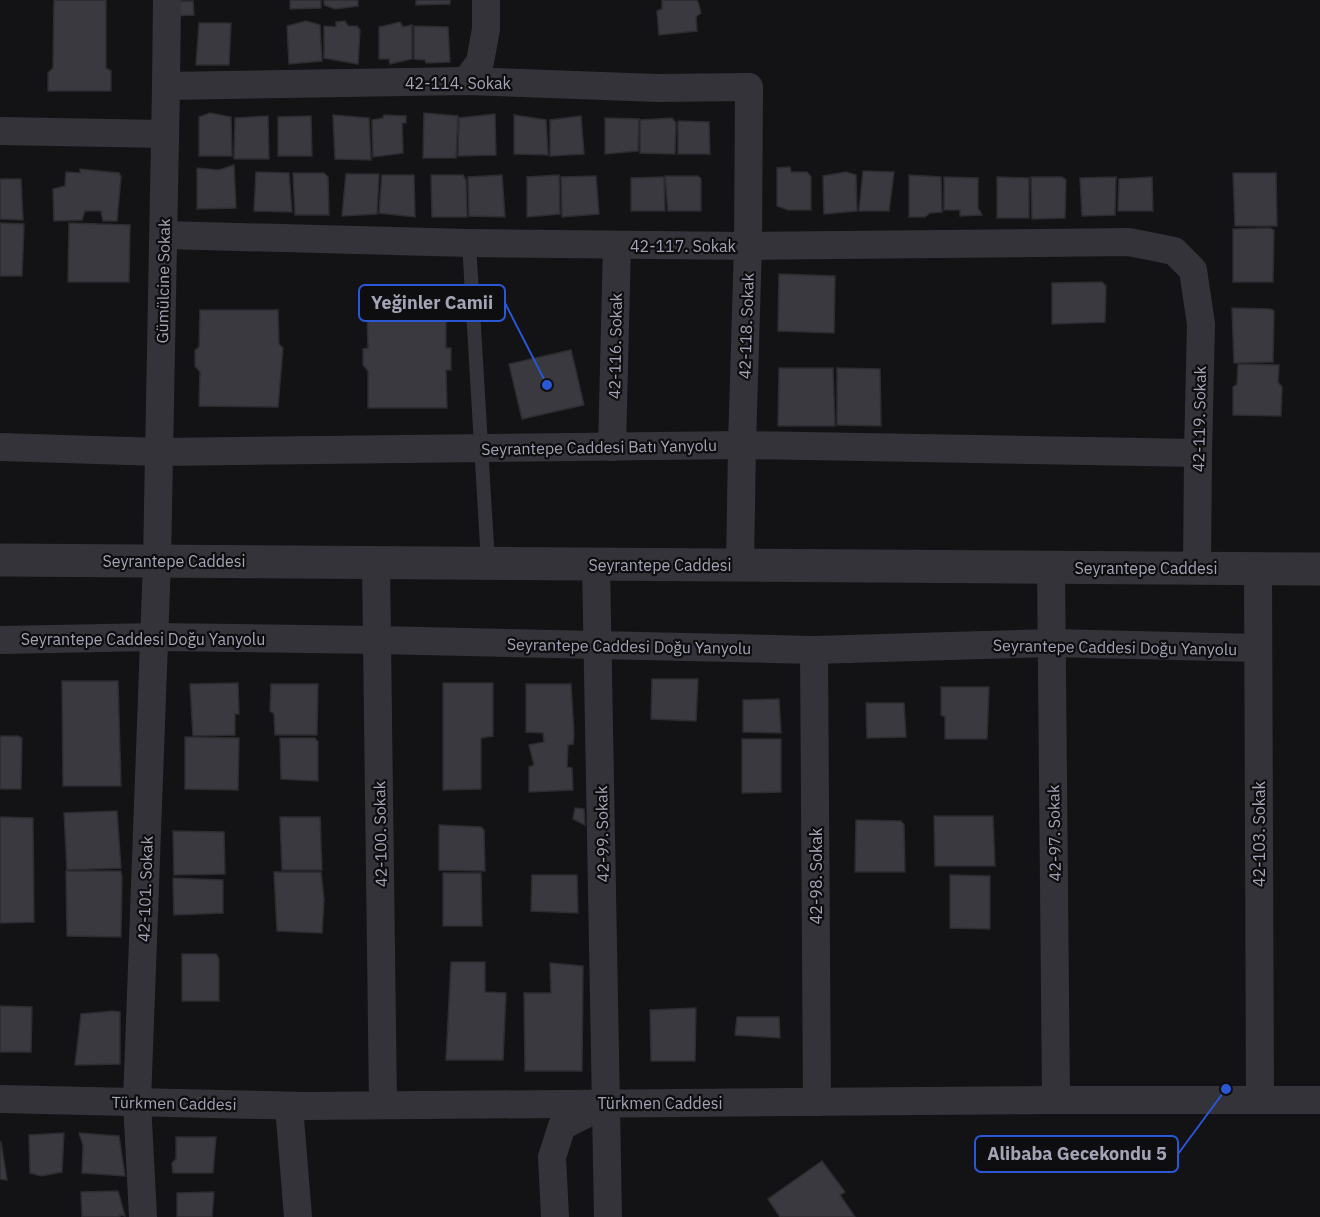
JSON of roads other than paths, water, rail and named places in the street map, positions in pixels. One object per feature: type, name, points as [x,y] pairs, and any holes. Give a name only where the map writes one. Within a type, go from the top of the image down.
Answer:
[{"type":"street","name":"Gümülcine Sokak","points":[[158,561],[167,0]]},
{"type":"street","points":[[466,81],[480,62],[486,29],[486,0]]},
{"type":"street","name":"42-114. Sokak","points":[[166,86],[466,81],[657,88],[749,87]]},
{"type":"street","name":"42-118. Sokak","points":[[740,565],[748,246],[749,87]]},
{"type":"street","points":[[0,131],[165,134]]},
{"type":"street","name":"42-117. Sokak","points":[[164,236],[748,246],[1129,242],[1174,251],[1193,270]]},
{"type":"street","name":"42-116. Sokak","points":[[612,447],[617,245]]},
{"type":"street","name":"42-119. Sokak","points":[[1193,270],[1201,324],[1197,568]]},
{"type":"street","name":"Seyrantepe Caddesi Batı Yanyolu","points":[[0,447],[160,452],[742,445],[1198,453]]},
{"type":"street","name":"Seyrantepe Caddesi","points":[[0,560],[1320,569]]},
{"type":"street","name":"42-101. Sokak","points":[[143,1217],[137,1102],[158,561]]},
{"type":"street","name":"42-100. Sokak","points":[[376,563],[383,1105]]},
{"type":"street","name":"42-99. Sokak","points":[[596,564],[608,1217]]},
{"type":"street","name":"42-97. Sokak","points":[[1051,567],[1056,1100]]},
{"type":"street","name":"42-103. Sokak","points":[[1258,569],[1260,1100]]},
{"type":"street","name":"Seyrantepe Caddesi Doğu Yanyolu","points":[[0,640],[155,637],[814,650],[1052,644],[1258,648]]},
{"type":"street","name":"42-98. Sokak","points":[[814,650],[817,1102]]},
{"type":"street","name":"Türkmen Caddesi","points":[[0,1099],[289,1106],[1320,1100]]},
{"type":"street","points":[[555,1217],[552,1157],[562,1126],[607,1103]]},
{"type":"street","points":[[289,1106],[298,1217]]},
{"type":"lane","points":[[469,243],[488,563]]},
{"type":"place","name":"Yeğinler Camii","points":[[547,385]]},
{"type":"place","name":"Alibaba Gecekondu 5","points":[[1226,1089]]}]
